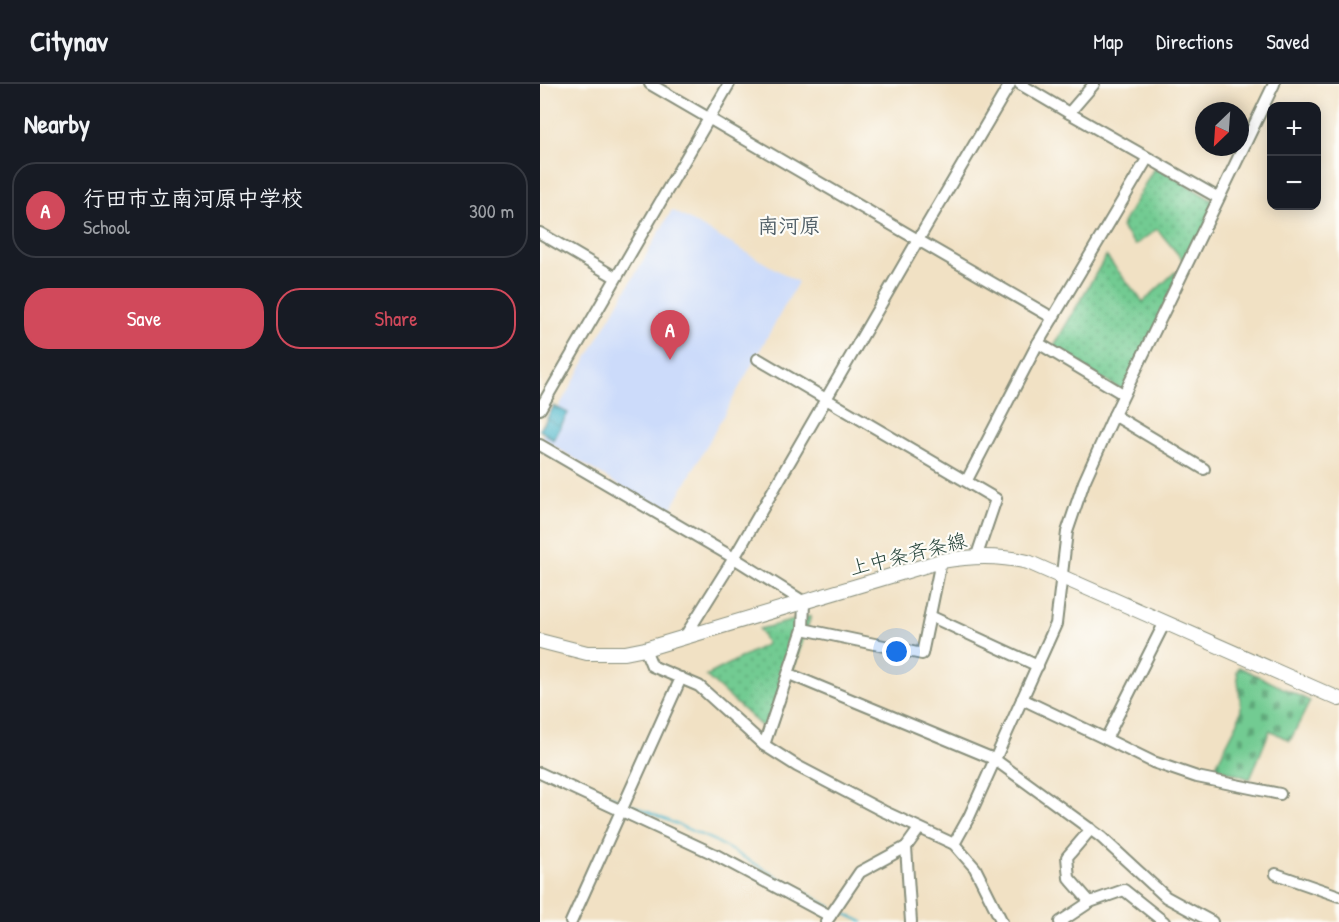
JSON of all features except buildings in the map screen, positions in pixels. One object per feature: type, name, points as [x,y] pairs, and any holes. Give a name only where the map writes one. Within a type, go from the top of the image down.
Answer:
[{"type":"main road","name":"上中条斉条線","points":[[540,641],[587,652],[625,652],[645,649],[941,561],[977,555],[1028,562],[1164,624],[1339,699]]},
{"type":"street","points":[[650,84],[1053,318]]},
{"type":"street","points":[[540,409],[729,84]]},
{"type":"street","points":[[684,638],[734,558],[1010,84]]},
{"type":"street","points":[[1020,84],[1217,198]]},
{"type":"street","points":[[1069,113],[1094,84]]},
{"type":"street","points":[[954,844],[969,817],[993,759],[1056,624],[1067,532],[1084,482],[1123,394],[1274,84]]},
{"type":"street","points":[[967,480],[1038,343],[1147,159]]},
{"type":"street","points":[[540,233],[615,277]]},
{"type":"street","points":[[1038,343],[1123,394]]},
{"type":"street","points":[[758,359],[996,499],[977,555]]},
{"type":"street","points":[[1114,414],[1203,469]]},
{"type":"street","points":[[540,445],[734,558],[804,602],[802,630],[764,745]]},
{"type":"street","points":[[802,630],[922,654],[941,561]]},
{"type":"street","points":[[930,616],[1038,666]]},
{"type":"street","points":[[1106,739],[1164,624]]},
{"type":"street","points":[[645,649],[652,666],[699,686],[764,745],[797,766],[954,844],[975,868],[1002,922]]},
{"type":"street","points":[[789,674],[993,759],[1091,829],[1166,897],[1212,922]]},
{"type":"street","points":[[571,922],[681,678]]},
{"type":"street","points":[[1022,699],[1153,762],[1197,777],[1280,794]]},
{"type":"street","points":[[540,773],[714,854],[828,919],[860,872],[906,846],[920,829]]},
{"type":"street","points":[[1090,902],[1070,878],[1067,857],[1091,829]]},
{"type":"street","points":[[906,846],[911,922]]},
{"type":"street","points":[[1276,874],[1339,896]]},
{"type":"street","points":[[1060,922],[1090,902],[1125,890],[1164,922]]},
{"type":"street","points":[[1153,914],[1166,897]]},
{"type":"shaded area","points":[[672,210],[798,282],[668,515],[541,438]]},
{"type":"green space","points":[[1155,166],[1217,203],[1188,266],[1157,229],[1135,245],[1121,227]]},
{"type":"green space","points":[[1106,256],[1143,302],[1175,272],[1182,280],[1127,393],[1052,349]]},
{"type":"green space","points":[[811,616],[771,735],[706,676],[767,644],[759,629]]},
{"type":"green space","points":[[1239,667],[1310,701],[1290,741],[1270,730],[1250,779],[1215,767],[1238,722],[1241,708],[1237,672]]},
{"type":"water","points":[[554,406],[568,413],[553,440],[540,430]]},
{"type":"waterway","points":[[540,765],[622,801]]},
{"type":"waterway","points":[[628,803],[715,841],[831,907]]},
{"type":"waterway","points":[[839,911],[863,922]]},
{"type":"place","name":"行田市立南河原中学校","points":[[670,360]]},
{"type":"district","name":"南河原","points":[[789,226]]}]
